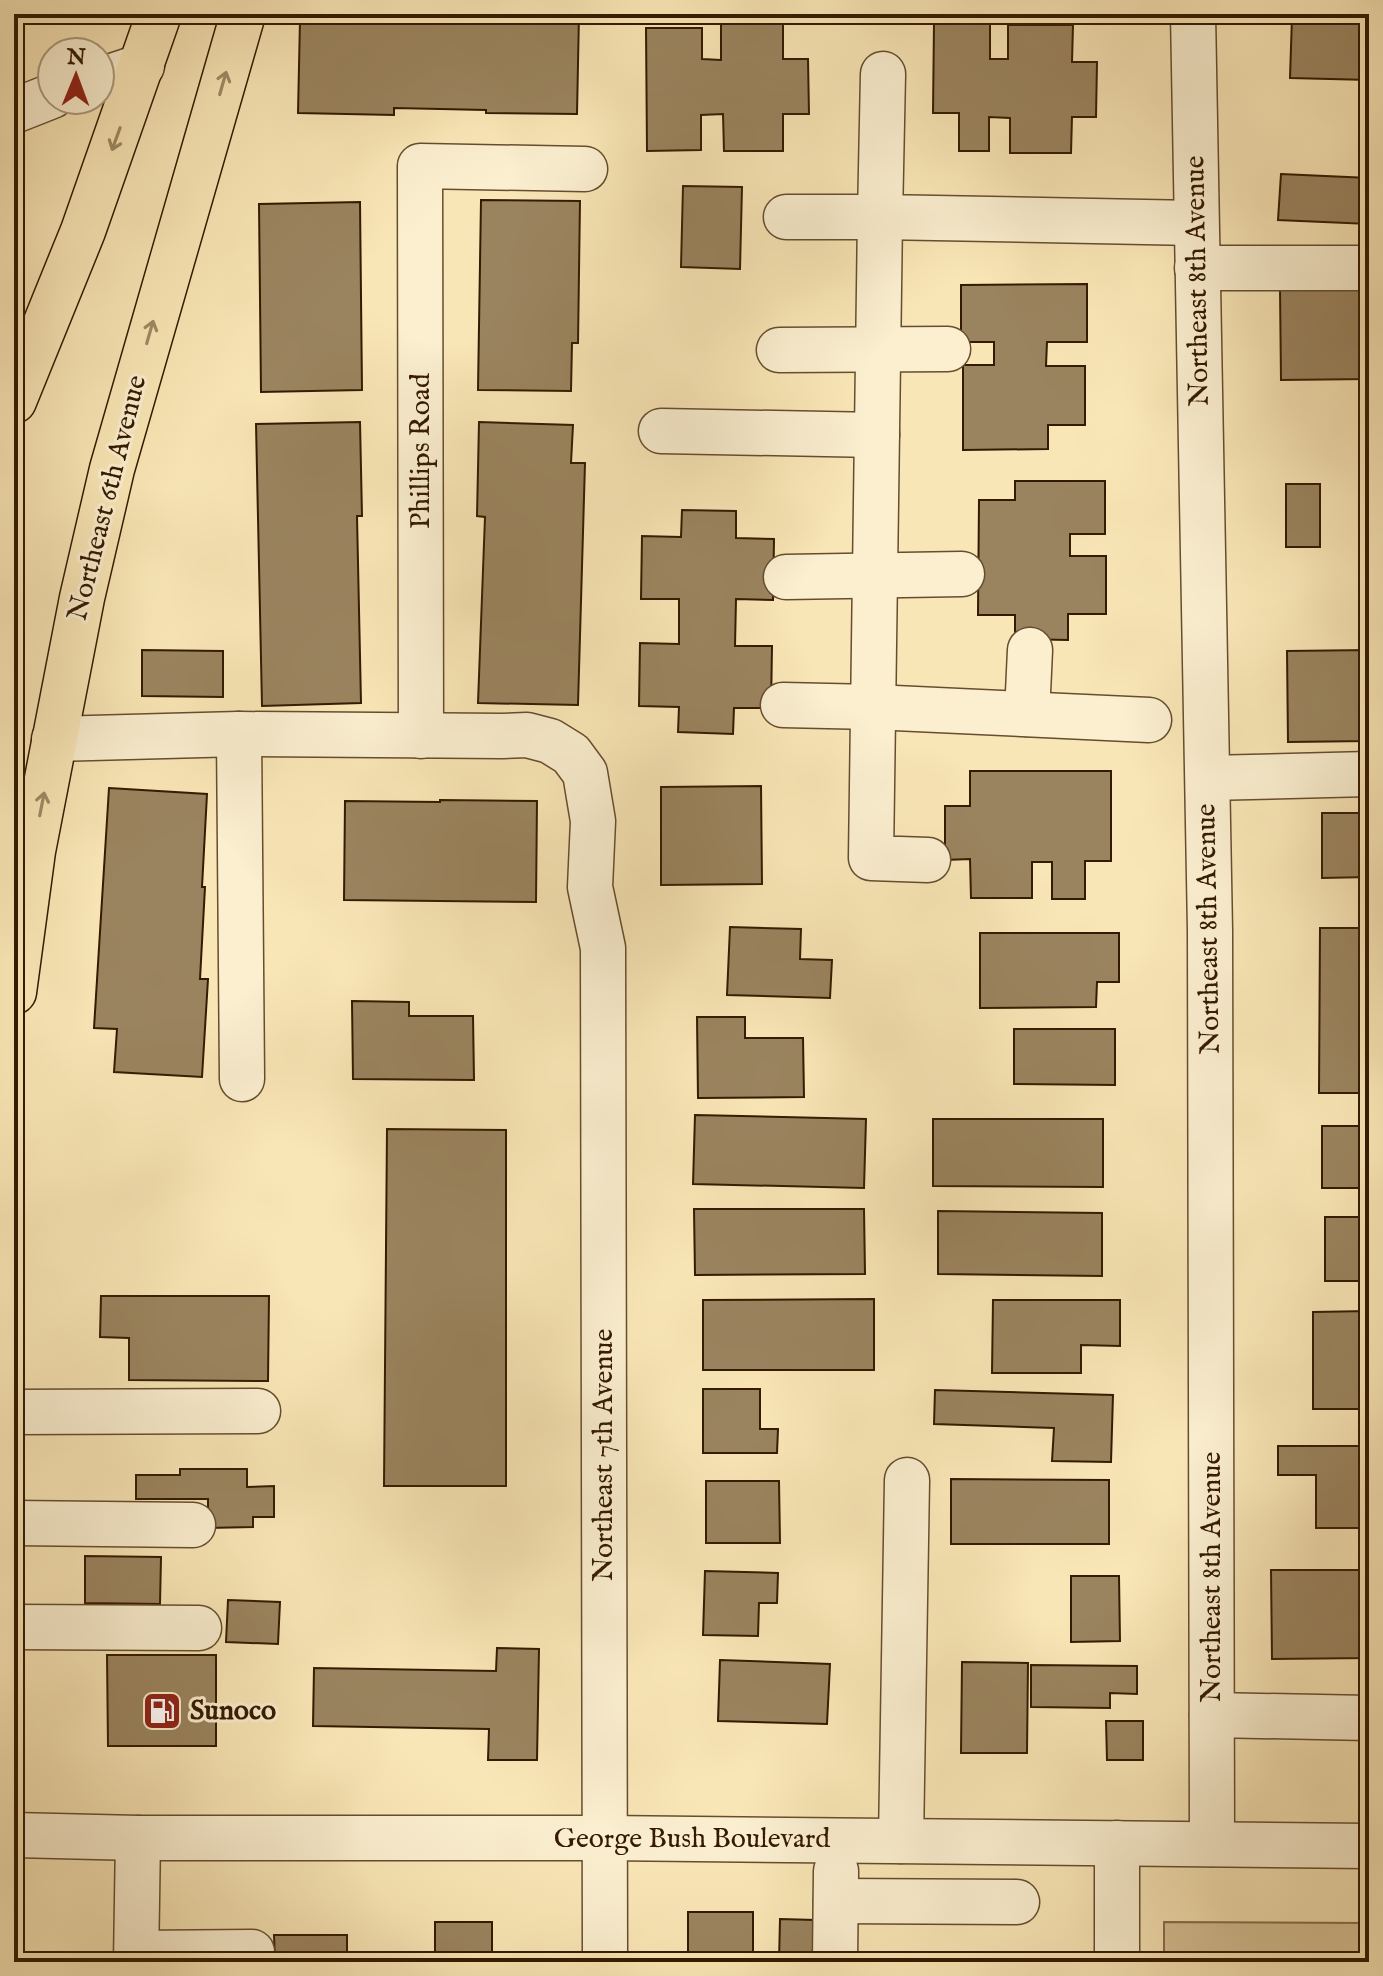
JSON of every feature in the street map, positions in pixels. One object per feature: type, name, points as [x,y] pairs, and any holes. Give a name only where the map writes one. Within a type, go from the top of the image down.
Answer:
[{"type":"main road","points":[[14,401],[83,231],[159,14]]},
{"type":"main road","name":"Northeast 6th Avenue","points":[[14,992],[24,865],[112,469],[243,14]]},
{"type":"street","name":"Northeast 8th Avenue","points":[[1193,14],[1211,947],[1212,1844]]},
{"type":"street","points":[[116,75],[142,66]]},
{"type":"street","points":[[883,74],[871,858],[928,860]]},
{"type":"street","points":[[14,111],[36,102]]},
{"type":"street","name":"Phillips Road","points":[[421,736],[420,166],[585,169]]},
{"type":"street","points":[[786,217],[1196,223]]},
{"type":"street","points":[[1197,268],[1369,268]]},
{"type":"street","points":[[779,350],[948,349]]},
{"type":"street","points":[[661,431],[877,435]]},
{"type":"street","points":[[786,577],[962,574]]},
{"type":"street","points":[[1027,714],[1030,650]]},
{"type":"street","points":[[783,705],[1149,720]]},
{"type":"street","points":[[54,739],[239,734],[421,736]]},
{"type":"street","points":[[239,734],[242,1079]]},
{"type":"street","name":"Northeast 7th Avenue","points":[[421,736],[527,735],[550,741],[571,754],[585,773],[593,821],[620,851],[619,901],[613,927],[603,948],[605,1962]]},
{"type":"street","points":[[1208,778],[1369,774]]},
{"type":"street","points":[[14,1412],[258,1411]]},
{"type":"street","points":[[901,1841],[907,1480]]},
{"type":"street","points":[[14,1523],[193,1525]]},
{"type":"street","points":[[14,1627],[199,1628]]},
{"type":"street","points":[[1212,1715],[1369,1718]]},
{"type":"street","name":"George Bush Boulevard","points":[[14,1835],[1369,1846]]},
{"type":"street","points":[[138,1838],[136,1958],[252,1952]]},
{"type":"street","points":[[835,1962],[837,1840]]},
{"type":"street","points":[[1117,1843],[1117,1962]]},
{"type":"street","points":[[836,1901],[1017,1902]]},
{"type":"shaded area","points":[[1164,1922],[1369,1923],[1369,1962],[1164,1962]]},
{"type":"building","points":[[341,14],[579,14],[577,114],[394,108],[394,115],[298,113],[300,20],[341,20]]},
{"type":"building","points":[[1292,17],[1369,19],[1369,80],[1290,78]]},
{"type":"building","points":[[721,23],[783,23],[783,59],[808,59],[809,114],[783,114],[783,151],[724,151],[723,114],[701,115],[701,150],[647,151],[646,28],[702,28],[702,59],[721,60]]},
{"type":"building","points":[[934,23],[990,24],[990,59],[1008,59],[1008,25],[1073,25],[1072,62],[1097,62],[1096,117],[1072,117],[1071,153],[1010,153],[1010,118],[989,117],[989,151],[959,151],[959,113],[933,113]]},
{"type":"building","points":[[1281,174],[1369,178],[1369,224],[1278,220]]},
{"type":"building","points":[[683,186],[742,187],[740,269],[681,267]]},
{"type":"building","points":[[481,200],[580,201],[578,343],[572,343],[571,391],[478,390]]},
{"type":"building","points":[[360,202],[362,390],[261,392],[259,204]]},
{"type":"building","points":[[1087,284],[1087,342],[1047,342],[1046,366],[1085,366],[1085,425],[1048,425],[1048,449],[963,450],[963,365],[994,365],[994,342],[961,342],[961,285]]},
{"type":"building","points":[[1369,288],[1369,379],[1281,380],[1280,289]]},
{"type":"building","points":[[360,422],[362,516],[357,516],[361,703],[262,706],[256,424]]},
{"type":"building","points":[[479,422],[573,425],[571,463],[585,463],[578,705],[478,703],[485,517],[477,516]]},
{"type":"building","points":[[1015,481],[1105,481],[1105,534],[1070,534],[1070,556],[1106,556],[1106,614],[1068,614],[1068,640],[1015,639],[1015,615],[978,615],[979,500],[1015,500]]},
{"type":"building","points":[[1286,484],[1320,484],[1320,547],[1286,547]]},
{"type":"building","points":[[682,510],[736,511],[736,538],[774,539],[773,600],[736,599],[735,646],[772,646],[771,708],[734,708],[733,734],[678,732],[679,707],[639,706],[640,643],[679,644],[679,599],[641,599],[642,536],[681,537]]},
{"type":"building","points":[[142,650],[223,651],[223,697],[142,696]]},
{"type":"building","points":[[1369,650],[1369,741],[1288,742],[1287,651]]},
{"type":"building","points":[[970,771],[1111,771],[1111,861],[1085,861],[1085,899],[1052,899],[1052,862],[1032,862],[1032,898],[971,898],[970,859],[945,860],[945,806],[970,806]]},
{"type":"building","points":[[761,786],[762,884],[661,885],[661,787]]},
{"type":"building","points":[[109,788],[207,794],[200,979],[208,979],[202,1077],[114,1072],[117,1029],[94,1028]]},
{"type":"building","points":[[345,801],[537,801],[536,902],[344,900]]},
{"type":"building","points":[[1322,813],[1369,813],[1369,877],[1322,878]]},
{"type":"building","points":[[730,927],[801,929],[800,959],[832,960],[830,998],[727,995]]},
{"type":"building","points":[[1320,928],[1369,928],[1369,1093],[1319,1093]]},
{"type":"building","points":[[980,933],[1119,933],[1119,982],[1097,982],[1096,1007],[980,1008]]},
{"type":"building","points":[[352,1001],[409,1002],[409,1016],[473,1016],[474,1080],[353,1079]]},
{"type":"building","points":[[697,1017],[745,1017],[745,1038],[803,1038],[804,1097],[698,1098]]},
{"type":"building","points":[[1014,1029],[1115,1029],[1115,1085],[1014,1084]]},
{"type":"building","points":[[695,1115],[866,1119],[864,1188],[693,1184]]},
{"type":"building","points":[[933,1119],[1103,1119],[1103,1187],[933,1186]]},
{"type":"building","points":[[1322,1126],[1369,1126],[1369,1188],[1322,1188]]},
{"type":"building","points":[[387,1129],[506,1130],[506,1486],[384,1486]]},
{"type":"building","points":[[694,1209],[864,1209],[865,1274],[695,1275]]},
{"type":"building","points":[[938,1211],[1102,1213],[1102,1276],[938,1274]]},
{"type":"building","points":[[1325,1217],[1369,1217],[1369,1281],[1325,1281]]},
{"type":"building","points":[[101,1296],[269,1296],[268,1381],[129,1380],[129,1338],[100,1337]]},
{"type":"building","points":[[874,1299],[874,1370],[703,1370],[703,1300]]},
{"type":"building","points":[[993,1300],[1120,1300],[1120,1346],[1081,1345],[1081,1373],[992,1373]]},
{"type":"building","points":[[1369,1311],[1369,1409],[1313,1409],[1313,1312]]},
{"type":"building","points":[[703,1389],[760,1389],[760,1429],[778,1429],[777,1453],[703,1453]]},
{"type":"building","points":[[935,1390],[1113,1395],[1111,1462],[1052,1461],[1054,1428],[934,1424]]},
{"type":"building","points":[[1278,1446],[1369,1446],[1369,1528],[1316,1528],[1316,1475],[1278,1475]]},
{"type":"building","points":[[180,1469],[247,1469],[247,1487],[274,1486],[274,1517],[253,1517],[253,1527],[208,1528],[208,1499],[136,1499],[136,1475],[180,1475]]},
{"type":"building","points":[[951,1479],[1109,1480],[1109,1544],[951,1544]]},
{"type":"building","points":[[706,1481],[779,1481],[780,1543],[706,1543]]},
{"type":"building","points":[[85,1556],[161,1557],[160,1604],[85,1603]]},
{"type":"building","points":[[1271,1570],[1369,1570],[1369,1658],[1272,1659]]},
{"type":"building","points":[[705,1571],[778,1573],[777,1603],[759,1603],[758,1636],[703,1635]]},
{"type":"building","points":[[1071,1576],[1119,1576],[1120,1641],[1071,1642]]},
{"type":"building","points":[[228,1600],[280,1602],[278,1644],[226,1642]]},
{"type":"building","points":[[497,1648],[539,1649],[537,1760],[488,1760],[489,1729],[313,1726],[314,1668],[496,1671]]},
{"type":"building","points":[[107,1655],[216,1655],[216,1746],[108,1746]]},
{"type":"building","points":[[720,1660],[830,1664],[827,1724],[718,1721]]},
{"type":"building","points":[[962,1662],[1028,1663],[1027,1753],[961,1753]]},
{"type":"building","points":[[1031,1665],[1137,1666],[1137,1694],[1110,1693],[1110,1708],[1031,1707]]},
{"type":"building","points":[[1106,1721],[1143,1721],[1143,1760],[1107,1760]]},
{"type":"building","points":[[688,1912],[753,1912],[753,1962],[688,1962]]},
{"type":"building","points":[[780,1919],[815,1920],[814,1962],[779,1962]]},
{"type":"building","points":[[435,1922],[492,1922],[492,1962],[435,1962]]},
{"type":"building","points":[[274,1935],[347,1935],[347,1962],[275,1962]]},
{"type":"building","points":[[874,1959],[977,1962],[874,1962]]},
{"type":"place","name":"Sunoco","points":[[162,1711]]}]
